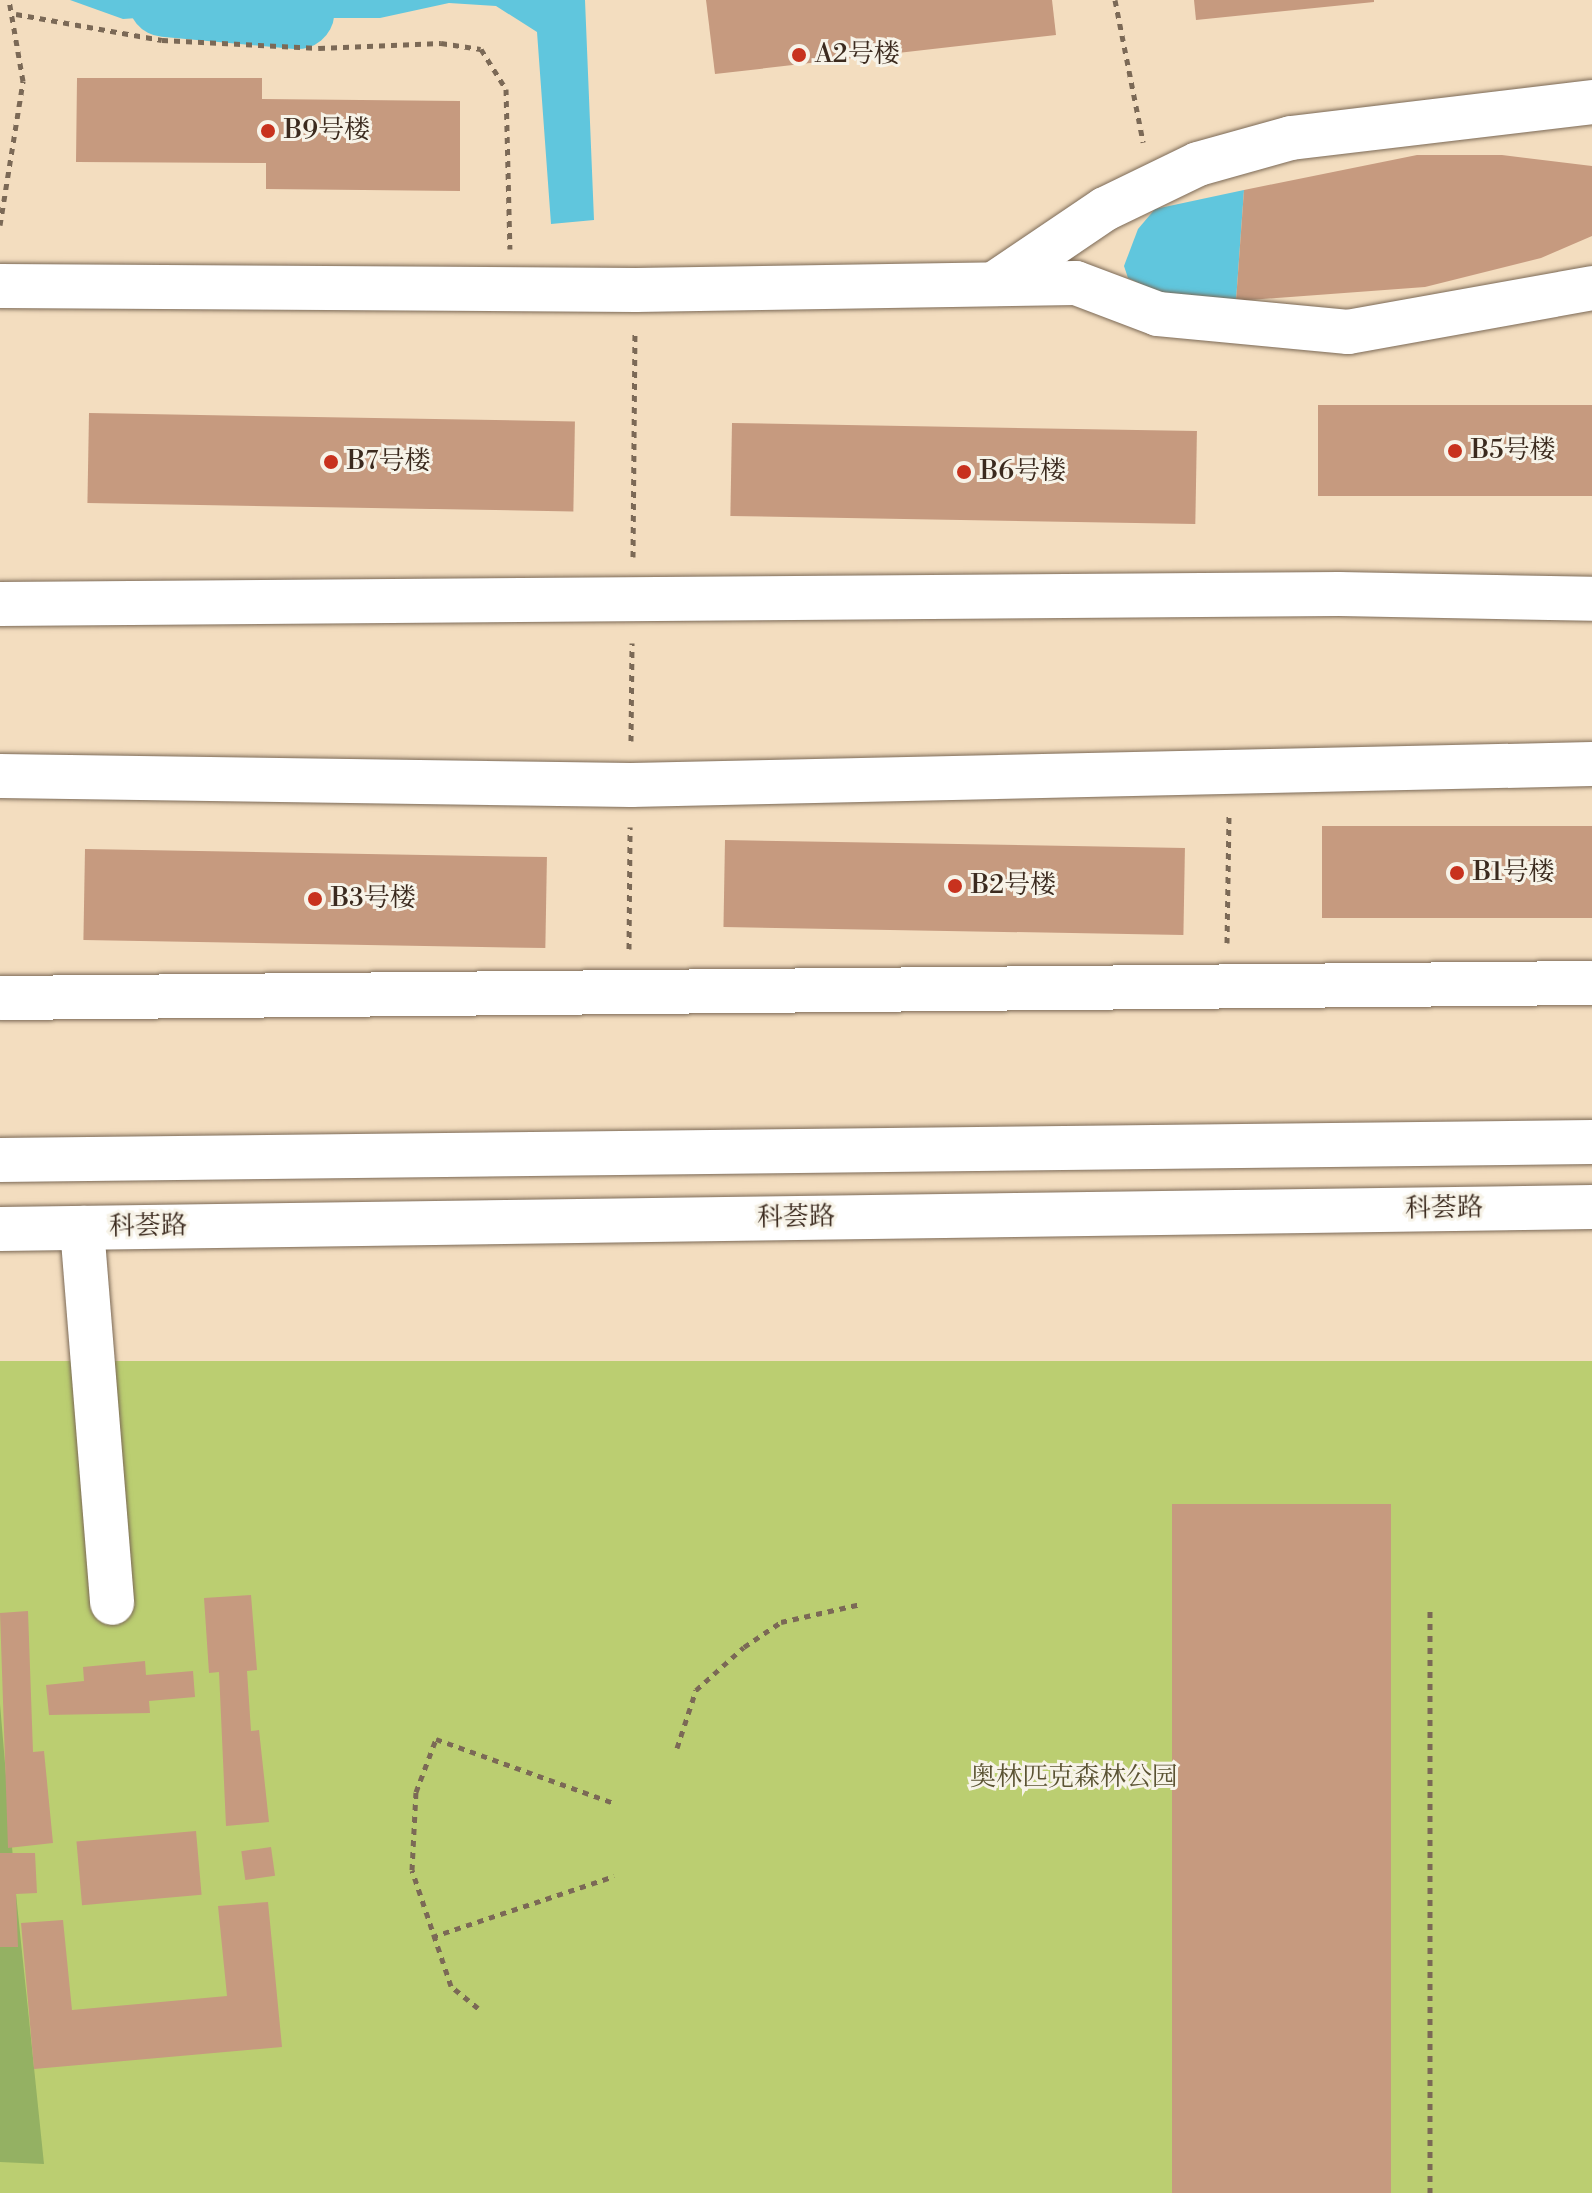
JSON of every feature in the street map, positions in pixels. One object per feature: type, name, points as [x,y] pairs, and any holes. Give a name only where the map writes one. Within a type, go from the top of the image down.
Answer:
[{"type":"street","points":[[996,283],[1152,186],[1198,164],[1291,138],[1592,102]]},
{"type":"street","points":[[0,286],[511,289],[1076,283],[1158,314],[1348,332],[1592,288]]},
{"type":"street","points":[[0,604],[1339,594],[1592,599]]},
{"type":"street","points":[[0,776],[631,785],[1592,764]]},
{"type":"street","points":[[0,998],[1592,983]]},
{"type":"street","points":[[0,1160],[1592,1142]]},
{"type":"street","name":"科荟路","points":[[0,1229],[1592,1207]]},
{"type":"street","points":[[82,1228],[112,1603]]},
{"type":"path","points":[[0,225],[23,81],[16,14],[9,0]]},
{"type":"path","points":[[1115,0],[1152,186]]},
{"type":"path","points":[[16,14],[162,40],[481,49],[506,89],[511,289]]},
{"type":"path","points":[[1226,986],[1230,772]]},
{"type":"path","points":[[677,1748],[696,1690],[724,1663],[781,1622],[861,1604]]},
{"type":"path","points":[[1430,1607],[1430,2193]]},
{"type":"path","points":[[478,2008],[451,1986],[412,1870],[416,1792],[436,1739],[614,1803]]},
{"type":"path","points":[[432,1937],[614,1876]]},
{"type":"green space","name":"奥林匹克森林公园","points":[[0,1361],[1592,1361],[1592,2193],[0,2193]]},
{"type":"green space","points":[[0,1704],[16,1894],[44,2164],[0,2162]]},
{"type":"water","points":[[70,0],[161,0],[151,17],[123,19]]},
{"type":"water","points":[[295,0],[585,0],[594,220],[551,224],[537,32],[496,6],[449,3],[380,18],[312,18],[297,12]]},
{"type":"water","points":[[1244,190],[1236,301],[1169,298],[1128,278],[1124,266],[1138,229],[1155,209]]},
{"type":"building","name":"A2号楼","points":[[706,0],[1052,0],[1056,35],[715,74]]},
{"type":"building","points":[[1194,0],[1374,0],[1374,2],[1196,20]]},
{"type":"building","name":"B9号楼","points":[[77,78],[262,78],[262,99],[460,101],[460,191],[266,189],[266,163],[76,162]]},
{"type":"building","points":[[1417,155],[1502,155],[1592,166],[1592,236],[1541,258],[1425,287],[1236,301],[1244,190]]},
{"type":"building","name":"B5号楼","points":[[1318,405],[1592,405],[1592,496],[1318,496]]},
{"type":"building","name":"B7号楼","points":[[89,413],[575,421],[573,511],[87,503]]},
{"type":"building","name":"B6号楼","points":[[732,423],[1197,431],[1195,524],[730,516]]},
{"type":"building","name":"B1号楼","points":[[1322,826],[1592,826],[1592,918],[1322,918]]},
{"type":"building","name":"B2号楼","points":[[725,840],[1185,848],[1183,935],[723,927]]},
{"type":"building","name":"B3号楼","points":[[85,849],[547,857],[545,948],[83,940]]},
{"type":"building","points":[[1172,1504],[1391,1504],[1391,2193],[1172,2193]]},
{"type":"building","points":[[251,1595],[257,1670],[247,1671],[251,1731],[259,1730],[269,1822],[226,1826],[219,1672],[209,1673],[204,1598]]},
{"type":"building","points":[[28,1611],[33,1752],[44,1751],[53,1843],[8,1848],[0,1613]]},
{"type":"building","points":[[145,1661],[146,1675],[193,1671],[195,1697],[149,1701],[150,1713],[49,1715],[46,1685],[84,1681],[83,1667]]},
{"type":"building","points":[[196,1831],[202,1895],[82,1905],[76,1841]]},
{"type":"building","points":[[271,1847],[275,1876],[245,1880],[241,1851]]},
{"type":"building","points":[[0,1853],[35,1853],[37,1893],[16,1894],[18,1947],[0,1947]]},
{"type":"building","points":[[268,1902],[282,2047],[34,2069],[21,1923],[63,1920],[72,2010],[227,1996],[218,1906]]},
{"type":"waterway","points":[[165,0],[297,12]]},
{"type":"place","name":"A2号楼","points":[[799,55]]},
{"type":"place","name":"B9号楼","points":[[268,131]]},
{"type":"place","name":"B5号楼","points":[[1455,451]]},
{"type":"place","name":"B7号楼","points":[[331,462]]},
{"type":"place","name":"B6号楼","points":[[964,472]]},
{"type":"place","name":"B1号楼","points":[[1457,873]]},
{"type":"place","name":"B2号楼","points":[[955,886]]},
{"type":"place","name":"B3号楼","points":[[315,899]]}]
